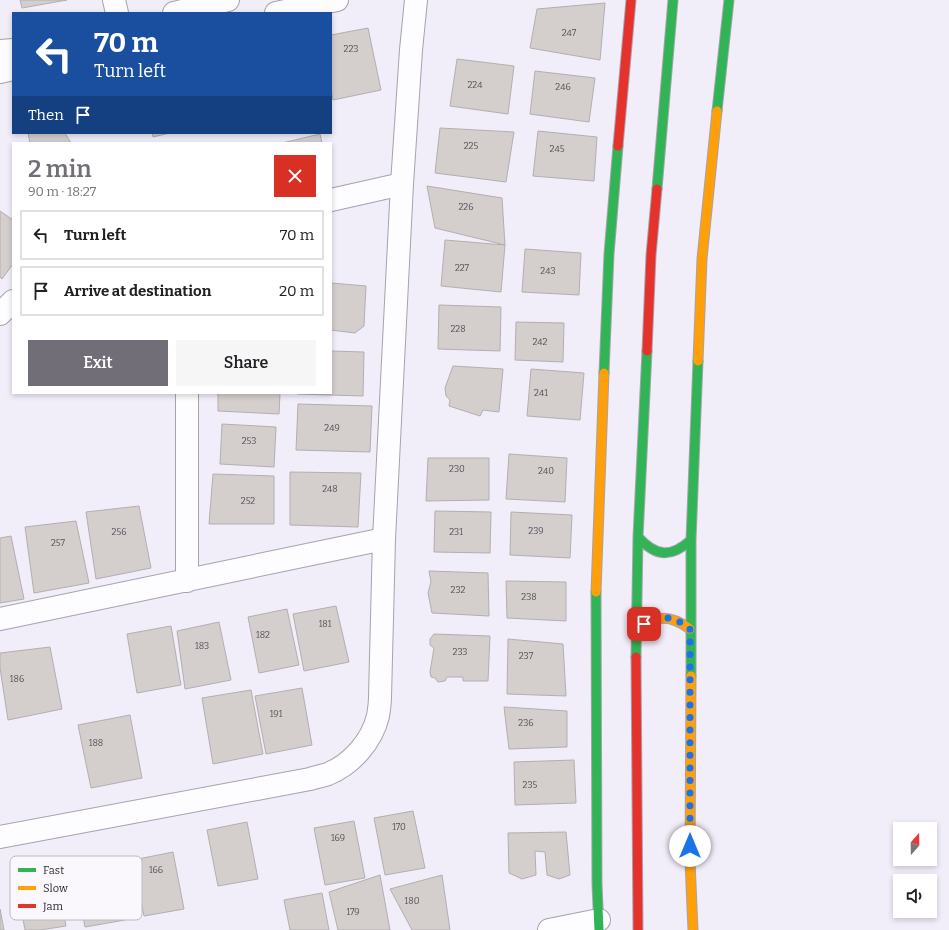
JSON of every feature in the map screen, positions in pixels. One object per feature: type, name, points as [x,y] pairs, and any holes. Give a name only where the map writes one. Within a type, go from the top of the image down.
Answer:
[{"type":"main road","points":[[599,925],[597,884],[596,586],[601,440],[609,254],[631,0]]},
{"type":"main road","points":[[638,930],[636,631],[638,537],[651,255],[673,0]]},
{"type":"main road","points":[[693,930],[690,861],[691,540],[702,259],[729,0]]},
{"type":"main road","points":[[638,537],[644,545],[653,551],[664,553],[674,552],[684,548],[691,540]]},
{"type":"main road","points":[[636,631],[653,619],[663,617],[673,619],[690,629]]},
{"type":"street","points":[[114,0],[117,12]]},
{"type":"street","points":[[178,12],[228,0]]},
{"type":"street","points":[[281,12],[337,0]]},
{"type":"street","points":[[0,837],[310,779],[329,773],[346,764],[360,751],[371,735],[378,716],[380,697],[384,539],[402,184],[416,0]]},
{"type":"street","points":[[0,51],[12,50]]},
{"type":"street","points":[[0,72],[12,69]]},
{"type":"street","points":[[332,200],[402,184]]},
{"type":"street","points":[[0,314],[12,302]]},
{"type":"street","points":[[187,394],[187,581]]},
{"type":"street","points":[[0,619],[384,539]]},
{"type":"street","points":[[549,930],[599,925]]},
{"type":"building","points":[[20,0],[67,0],[22,8]]},
{"type":"building","points":[[605,3],[600,60],[530,48],[537,9]]},
{"type":"building","points":[[368,28],[381,90],[333,100],[332,35]]},
{"type":"building","points":[[457,59],[514,66],[508,114],[450,106]]},
{"type":"building","points":[[535,71],[595,78],[589,122],[530,114]]},
{"type":"building","points":[[440,128],[514,132],[506,182],[435,173]]},
{"type":"building","points":[[538,131],[597,137],[594,181],[533,176]]},
{"type":"building","points":[[28,134],[66,134],[70,142],[30,142]]},
{"type":"building","points":[[152,134],[166,134],[153,137]]},
{"type":"building","points":[[320,134],[322,142],[286,142]]},
{"type":"building","points":[[427,186],[502,198],[505,245],[435,228]]},
{"type":"building","points":[[0,211],[12,219],[12,265],[2,279],[0,277]]},
{"type":"building","points":[[445,240],[505,245],[501,292],[441,286]]},
{"type":"building","points":[[525,249],[581,253],[579,295],[522,292]]},
{"type":"building","points":[[332,283],[366,286],[364,326],[355,333],[332,330]]},
{"type":"building","points":[[439,305],[501,307],[500,351],[438,349]]},
{"type":"building","points":[[516,322],[564,323],[563,362],[515,360]]},
{"type":"building","points":[[332,351],[364,352],[363,396],[297,394],[332,394]]},
{"type":"building","points":[[453,366],[503,369],[499,412],[483,410],[480,416],[449,406],[450,400],[446,396],[445,388]]},
{"type":"building","points":[[531,369],[584,373],[580,420],[527,416]]},
{"type":"building","points":[[218,394],[280,394],[279,414],[218,411]]},
{"type":"building","points":[[298,404],[372,406],[370,452],[296,450]]},
{"type":"building","points":[[222,424],[276,427],[274,467],[220,464]]},
{"type":"building","points":[[509,454],[567,458],[565,502],[506,499]]},
{"type":"building","points":[[428,458],[489,458],[489,500],[426,501]]},
{"type":"building","points":[[290,472],[361,473],[358,527],[290,525]]},
{"type":"building","points":[[213,474],[274,476],[274,524],[209,524]]},
{"type":"building","points":[[139,506],[151,568],[96,579],[86,512]]},
{"type":"building","points":[[435,511],[491,512],[490,553],[434,552]]},
{"type":"building","points":[[511,512],[572,515],[570,558],[510,555]]},
{"type":"building","points":[[76,521],[89,583],[34,593],[25,527]]},
{"type":"building","points":[[11,536],[24,599],[0,603],[0,538]]},
{"type":"building","points":[[429,571],[488,573],[489,616],[432,613],[428,593],[431,582]]},
{"type":"building","points":[[506,581],[566,582],[566,621],[507,618]]},
{"type":"building","points":[[336,606],[349,662],[304,671],[293,614]]},
{"type":"building","points":[[287,609],[299,665],[259,673],[248,617]]},
{"type":"building","points":[[219,622],[231,680],[185,689],[177,631]]},
{"type":"building","points":[[171,626],[181,685],[137,693],[127,634]]},
{"type":"building","points":[[434,634],[490,636],[488,681],[463,681],[463,677],[447,677],[445,681],[438,682],[435,678],[431,677],[430,672],[434,648],[430,645],[430,639]]},
{"type":"building","points":[[508,639],[563,644],[566,696],[507,694]]},
{"type":"building","points":[[50,647],[62,709],[8,720],[0,668],[0,653]]},
{"type":"building","points":[[302,688],[312,745],[266,754],[255,696]]},
{"type":"building","points":[[251,690],[263,754],[213,764],[202,698]]},
{"type":"building","points":[[504,707],[567,711],[567,747],[509,749]]},
{"type":"building","points":[[130,715],[142,778],[91,788],[78,725]]},
{"type":"building","points":[[574,760],[576,803],[515,805],[514,762]]},
{"type":"building","points":[[413,811],[425,868],[385,875],[374,818]]},
{"type":"building","points":[[354,821],[365,878],[325,885],[314,828]]},
{"type":"building","points":[[247,822],[258,879],[218,886],[207,830]]},
{"type":"building","points":[[566,832],[570,875],[559,879],[547,875],[545,852],[535,851],[536,875],[522,879],[509,873],[508,833]]},
{"type":"building","points":[[173,852],[184,909],[144,916],[142,906],[142,858]]},
{"type":"building","points":[[380,875],[390,930],[338,930],[329,892]]},
{"type":"building","points":[[442,875],[450,930],[412,930],[390,889]]},
{"type":"building","points":[[322,893],[329,930],[290,930],[284,900]]},
{"type":"building","points":[[0,909],[4,930],[0,930]]},
{"type":"building","points":[[23,920],[65,920],[66,926],[40,930],[25,930]]},
{"type":"building","points":[[84,920],[125,920],[85,927]]},
{"type":"traffic: fast","points":[[657,189],[673,0]]},
{"type":"traffic: fast","points":[[717,111],[729,0]]},
{"type":"traffic: fast","points":[[604,373],[609,254],[618,146]]},
{"type":"traffic: fast","points":[[636,657],[638,537],[647,351]]},
{"type":"traffic: fast","points":[[691,676],[691,540],[698,361]]},
{"type":"traffic: fast","points":[[638,537],[651,548],[664,553],[677,550],[691,540]]},
{"type":"traffic: fast","points":[[596,592],[597,884],[599,930]]},
{"type":"traffic: slow","points":[[698,361],[702,259],[717,111]]},
{"type":"traffic: slow","points":[[596,592],[604,373]]},
{"type":"traffic: slow","points":[[636,631],[656,619],[663,618],[676,621],[690,629]]},
{"type":"traffic: slow","points":[[691,676],[690,861],[693,930]]},
{"type":"traffic: jam","points":[[618,146],[631,0]]},
{"type":"traffic: jam","points":[[647,351],[651,255],[657,189]]},
{"type":"traffic: jam","points":[[636,657],[638,930]]},
{"type":"route","points":[[644,624],[653,619],[663,617],[682,623],[690,629],[690,846]]}]
